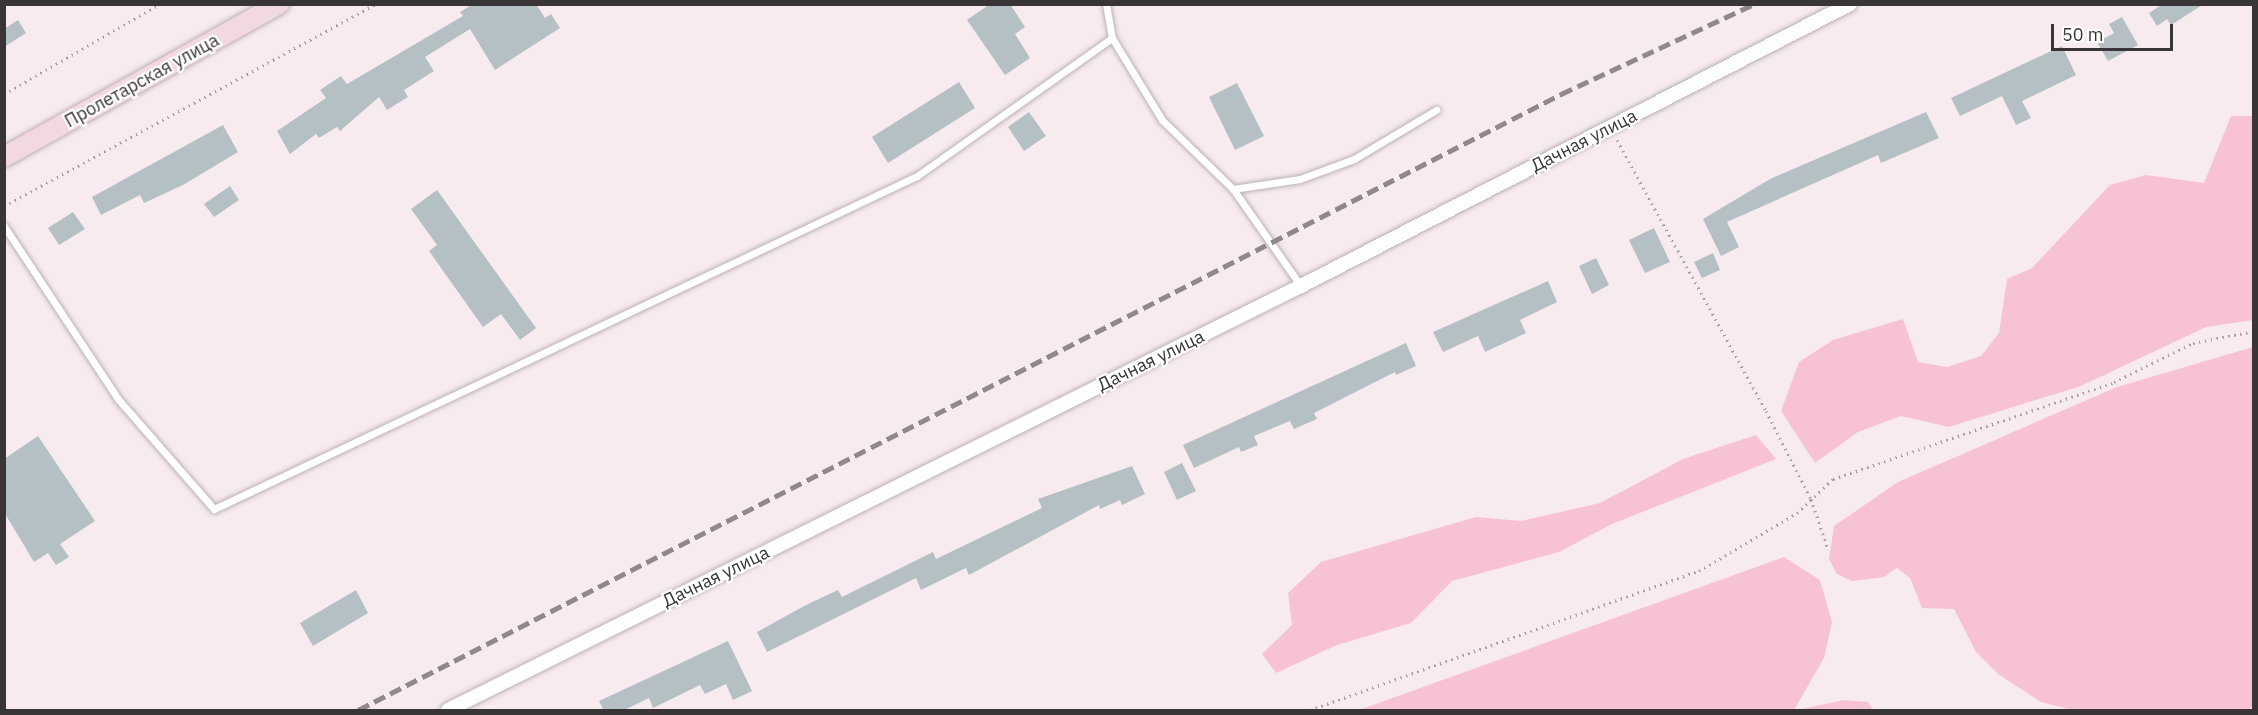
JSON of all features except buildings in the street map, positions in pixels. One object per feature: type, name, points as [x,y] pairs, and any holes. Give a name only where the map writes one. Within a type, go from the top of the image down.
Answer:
[{"type":"main road","name":"Пролетарская улица","points":[[4,157],[279,4]]},
{"type":"street","name":"Дачная улица","points":[[448,711],[1301,286],[1850,4]]},
{"type":"lane","points":[[1106,4],[1112,38],[1162,120],[1233,189],[1301,286]]},
{"type":"lane","points":[[4,226],[118,399],[214,509],[916,176],[1112,38]]},
{"type":"lane","points":[[1233,189],[1300,179],[1354,159],[1436,111]]},
{"type":"path","points":[[4,94],[160,4]]},
{"type":"path","points":[[4,206],[375,4]]},
{"type":"path","points":[[1610,128],[1811,499],[1828,549]]},
{"type":"path","points":[[1310,711],[1699,572],[1797,513],[1833,478],[2114,382],[2193,343],[2253,332]]},
{"type":"shaded area","points":[[2231,116],[2253,116],[2253,320],[2206,327],[2081,386],[1949,427],[1901,416],[1858,432],[1815,463],[1781,411],[1799,362],[1833,340],[1903,319],[1918,362],[1947,367],[1981,356],[1999,333],[2007,279],[2032,268],[2110,185],[2146,175],[2204,183]]},
{"type":"shaded area","points":[[2253,347],[2254,706],[2248,710],[2072,710],[2041,702],[1998,674],[1976,652],[1954,609],[1922,608],[1910,578],[1897,568],[1884,577],[1852,581],[1837,574],[1829,559],[1834,526],[1898,482],[2117,387]]},
{"type":"shaded area","points":[[1756,435],[1776,459],[1612,524],[1559,552],[1452,581],[1411,623],[1337,645],[1276,673],[1262,654],[1292,625],[1288,593],[1321,562],[1476,517],[1521,521],[1600,503],[1683,459]]},
{"type":"shaded area","points":[[1784,557],[1820,580],[1832,622],[1824,658],[1794,710],[1359,710]]},
{"type":"shaded area","points":[[1844,700],[1868,702],[1873,710],[1797,710]]},
{"type":"railway","points":[[358,710],[1561,94],[1754,4]]}]
